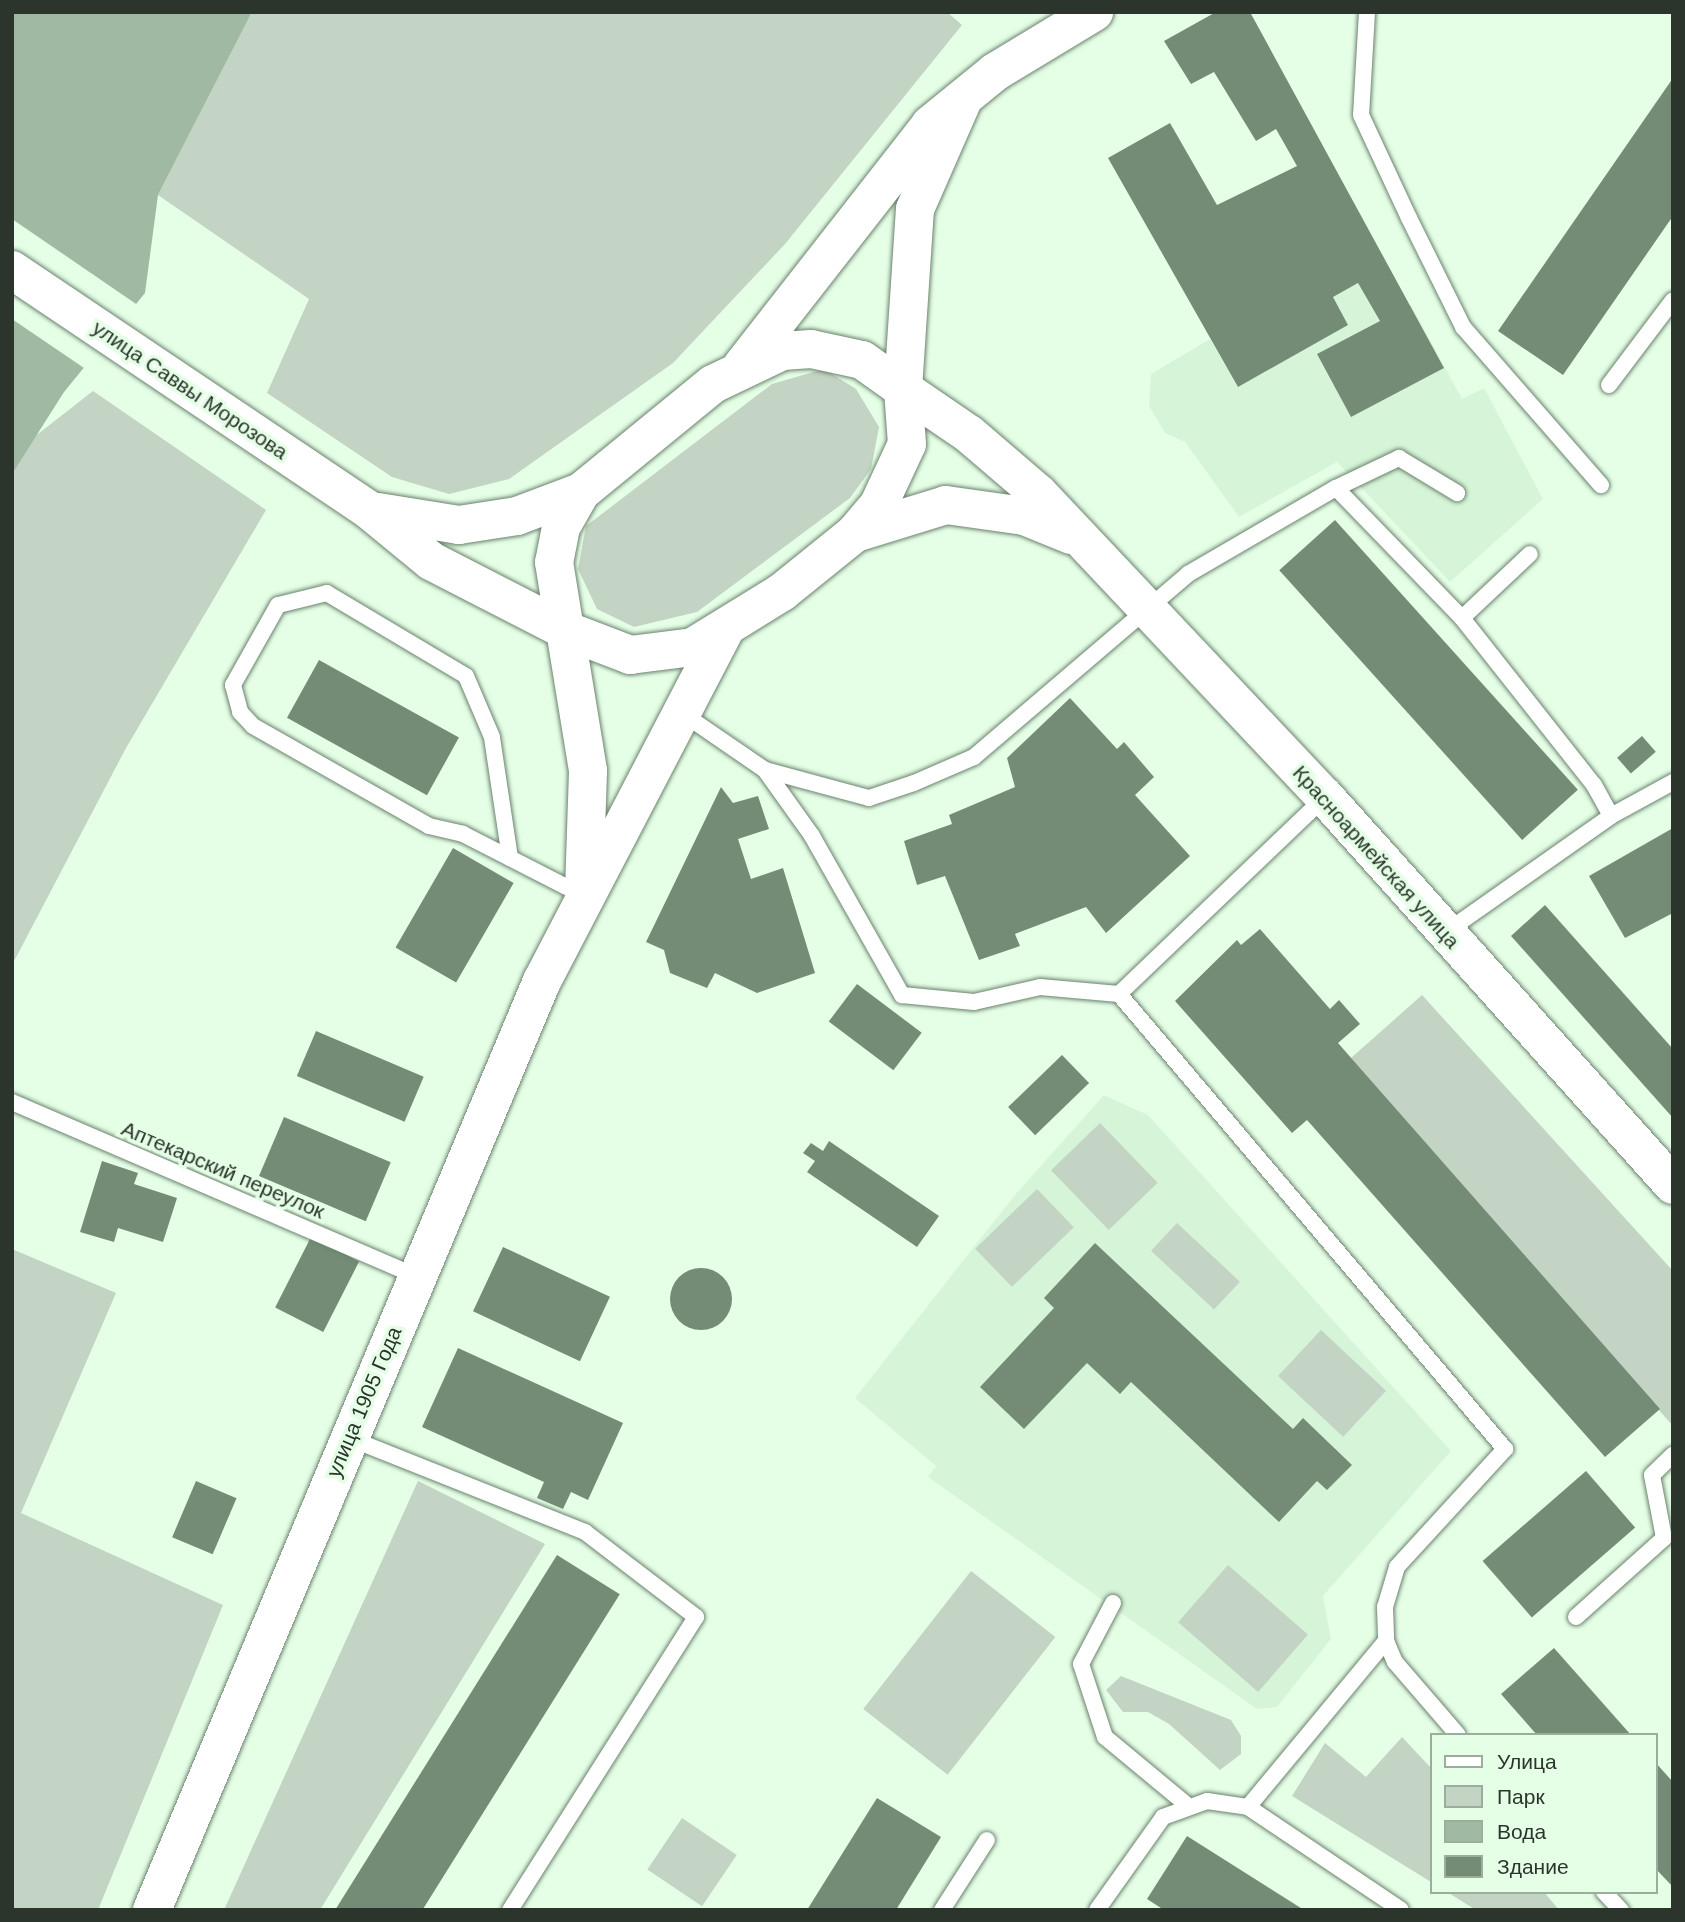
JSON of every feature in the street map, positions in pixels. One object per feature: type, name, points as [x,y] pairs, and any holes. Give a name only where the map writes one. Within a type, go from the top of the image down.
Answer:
[{"type":"street","points":[[584,897],[590,795],[554,562],[561,527],[581,492],[742,366],[930,125],[962,102],[995,72],[1094,12]]},
{"type":"street","points":[[724,632],[855,533],[891,486],[907,443],[903,389],[915,209],[962,102]]},
{"type":"street","name":"улица Саввы Морозова","points":[[12,270],[369,510],[468,584],[606,649],[655,656],[724,632]]},
{"type":"street","name":"Красноармейская улица","points":[[742,366],[782,351],[839,351],[903,389],[1007,463],[1073,536],[1325,797],[1444,933],[1673,1185]]},
{"type":"street","name":"улица Саввы Морозова","points":[[369,510],[459,525],[517,516],[581,492]]},
{"type":"street","points":[[855,533],[946,505],[1024,516],[1073,536]]},
{"type":"street","name":"улица 1905 Года","points":[[152,1910],[349,1438],[584,897],[724,632]]},
{"type":"lane","points":[[1367,12],[1361,115],[1409,218],[1463,327],[1601,485]]},
{"type":"lane","points":[[1609,385],[1673,300]]},
{"type":"lane","points":[[682,713],[765,770],[869,798],[914,783],[974,757],[1188,574],[1336,488],[1399,458],[1457,493]]},
{"type":"lane","points":[[1336,488],[1462,618],[1594,785],[1611,816]]},
{"type":"lane","points":[[1462,618],[1530,554]]},
{"type":"lane","points":[[510,858],[492,737],[466,676],[327,593],[278,605],[236,678],[240,712],[253,726],[429,826],[463,834],[584,897]]},
{"type":"lane","points":[[765,770],[812,836],[902,995],[974,1002],[1040,988],[1119,994],[1505,1449],[1397,1567],[1385,1607],[1386,1641],[1395,1662],[1456,1733]]},
{"type":"lane","points":[[1444,933],[1611,816],[1673,782]]},
{"type":"lane","points":[[1119,994],[1325,797]]},
{"type":"lane","name":"Аптекарский переулок","points":[[12,1102],[418,1277]]},
{"type":"lane","points":[[349,1438],[585,1532],[696,1617],[510,1910]]},
{"type":"lane","points":[[1576,1616],[1664,1538],[1652,1475],[1673,1455]]},
{"type":"lane","points":[[1112,1603],[1082,1664],[1105,1737],[1187,1805]]},
{"type":"lane","points":[[1248,1807],[1386,1641]]},
{"type":"lane","points":[[1097,1910],[1141,1842],[1163,1817],[1187,1805],[1248,1807],[1401,1910]]},
{"type":"lane","points":[[942,1910],[988,1840]]},
{"type":"lane","points":[[1606,1894],[1621,1910]]},
{"type":"shaded area","points":[[1358,283],[1380,321],[1411,305],[1462,399],[1484,388],[1543,499],[1450,582],[1337,462],[1239,517],[1185,442],[1165,433],[1149,406],[1151,374],[1210,339],[1238,387],[1348,325],[1333,297]]},
{"type":"shaded area","points":[[1104,1095],[1148,1115],[1451,1451],[1323,1596],[1331,1639],[1277,1707],[1257,1709],[928,1477],[936,1466],[855,1398],[1014,1196]]},
{"type":"green space","points":[[252,12],[947,12],[962,25],[785,244],[673,363],[509,479],[449,494],[392,477],[267,393],[309,299],[158,195]]},
{"type":"green space","points":[[824,369],[856,389],[879,427],[871,469],[850,498],[697,612],[634,627],[597,609],[578,569],[586,526],[772,384]]},
{"type":"green space","points":[[93,391],[266,510],[126,748],[12,965],[12,474],[29,441]]},
{"type":"green space","points":[[1422,995],[1673,1271],[1672,1425],[1351,1058]]},
{"type":"green space","points":[[1100,1123],[1158,1183],[1109,1230],[1051,1170]]},
{"type":"green space","points":[[1037,1189],[1074,1227],[1012,1287],[975,1249]]},
{"type":"green space","points":[[1177,1223],[1240,1282],[1214,1309],[1151,1251]]},
{"type":"green space","points":[[12,1249],[116,1293],[21,1513],[223,1605],[98,1910],[12,1910]]},
{"type":"green space","points":[[1321,1330],[1386,1391],[1343,1437],[1278,1376]]},
{"type":"green space","points":[[418,1481],[545,1544],[320,1910],[224,1910]]},
{"type":"green space","points":[[1228,1565],[1308,1635],[1258,1692],[1178,1622]]},
{"type":"green space","points":[[971,1571],[1055,1637],[948,1775],[863,1709]]},
{"type":"green space","points":[[1121,1676],[1231,1720],[1241,1736],[1241,1754],[1220,1770],[1169,1724],[1148,1712],[1123,1712],[1106,1690]]},
{"type":"green space","points":[[1402,1737],[1430,1767],[1430,1881],[1292,1796],[1325,1743],[1366,1777]]},
{"type":"green space","points":[[682,1818],[737,1855],[702,1906],[647,1869]]},
{"type":"green space","points":[[1450,1894],[1546,1894],[1559,1910],[1476,1910]]},
{"type":"water","points":[[12,12],[252,12],[158,195],[145,293],[64,392],[12,474]]},
{"type":"pier","points":[[12,219],[139,306],[87,370],[12,319]]},
{"type":"building","points":[[1216,12],[1250,12],[1444,368],[1351,417],[1317,354],[1380,321],[1358,283],[1333,297],[1348,325],[1238,387],[1108,158],[1170,123],[1217,205],[1297,166],[1276,129],[1256,141],[1214,72],[1191,84],[1164,41]]},
{"type":"building","points":[[1673,78],[1673,216],[1563,375],[1498,331]]},
{"type":"building","points":[[1335,520],[1578,790],[1522,840],[1279,570]]},
{"type":"building","points":[[319,660],[459,738],[427,795],[287,718]]},
{"type":"building","points":[[1070,698],[1117,749],[1124,742],[1154,777],[1135,795],[1190,856],[1106,933],[1086,907],[1015,934],[1020,946],[979,960],[945,876],[917,885],[904,841],[952,824],[949,815],[1015,787],[1007,758]]},
{"type":"building","points":[[1642,736],[1656,752],[1631,773],[1617,758]]},
{"type":"building","points":[[721,787],[733,803],[758,796],[769,829],[738,839],[751,879],[783,868],[815,973],[757,993],[715,973],[707,988],[670,973],[664,950],[646,942]]},
{"type":"building","points":[[1673,828],[1673,913],[1625,938],[1589,876]]},
{"type":"building","points":[[453,848],[514,883],[456,983],[396,948]]},
{"type":"building","points":[[1545,905],[1673,1049],[1673,1118],[1511,936]]},
{"type":"building","points":[[1260,929],[1330,1009],[1339,1000],[1360,1024],[1338,1043],[1660,1409],[1605,1457],[1307,1120],[1292,1133],[1175,1001],[1237,940],[1241,945]]},
{"type":"building","points":[[857,984],[922,1033],[893,1070],[829,1022]]},
{"type":"building","points":[[316,1031],[424,1077],[405,1122],[297,1076]]},
{"type":"building","points":[[1062,1055],[1089,1083],[1035,1135],[1008,1107]]},
{"type":"building","points":[[284,1117],[391,1162],[366,1221],[259,1176]]},
{"type":"building","points":[[829,1141],[939,1216],[917,1247],[807,1172],[815,1161],[803,1153],[811,1143],[823,1151]]},
{"type":"building","points":[[102,1161],[138,1173],[134,1184],[177,1198],[163,1242],[118,1228],[114,1242],[80,1232]]},
{"type":"building","points":[[311,1237],[359,1262],[323,1332],[275,1307]]},
{"type":"building","points":[[1095,1243],[1293,1429],[1303,1418],[1352,1465],[1327,1490],[1317,1481],[1279,1522],[1131,1382],[1120,1394],[1087,1363],[1024,1429],[980,1387],[1054,1308],[1044,1298]]},
{"type":"building","points":[[503,1247],[610,1297],[580,1361],[473,1311]]},
{"type":"building","points":[[695,1268],[707,1268],[723,1277],[730,1287],[730,1311],[723,1321],[707,1330],[695,1330],[684,1325],[675,1316],[670,1305],[670,1293],[675,1282],[684,1273]]},
{"type":"building","points":[[458,1348],[623,1423],[588,1500],[571,1492],[563,1509],[537,1498],[544,1482],[422,1427]]},
{"type":"building","points":[[1586,1471],[1635,1528],[1532,1617],[1483,1561]]},
{"type":"building","points":[[196,1481],[237,1498],[213,1554],[172,1537]]},
{"type":"building","points":[[557,1555],[620,1594],[422,1910],[335,1910]]},
{"type":"building","points":[[1554,1648],[1629,1733],[1535,1733],[1501,1694]]},
{"type":"building","points":[[1657,1764],[1673,1782],[1673,1887],[1657,1870]]},
{"type":"building","points":[[877,1798],[941,1837],[896,1910],[807,1910]]},
{"type":"building","points":[[1187,1836],[1304,1910],[1164,1910],[1147,1899]]}]
